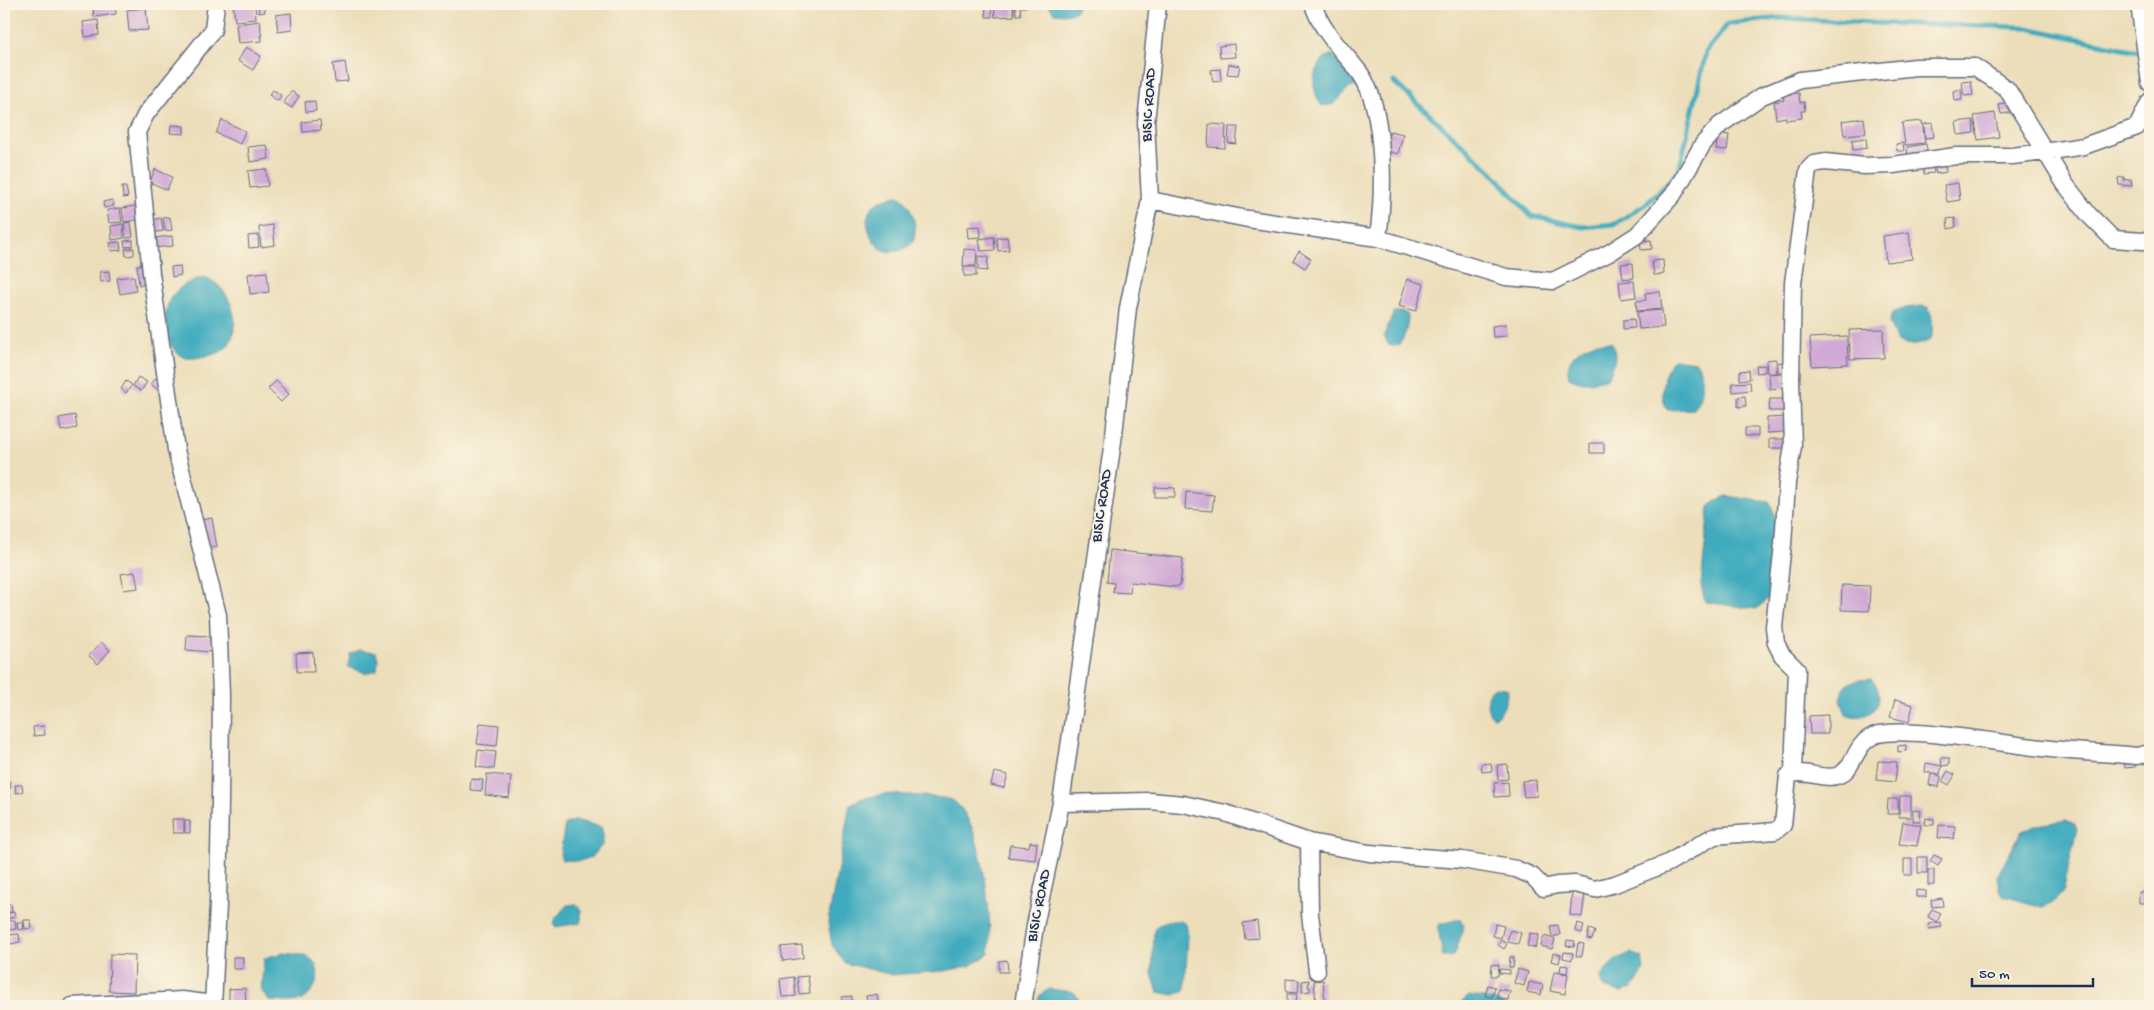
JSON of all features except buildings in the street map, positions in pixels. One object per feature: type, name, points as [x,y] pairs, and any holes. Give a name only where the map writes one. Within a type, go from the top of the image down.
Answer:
[{"type":"street","points":[[72,1006],[182,1000],[213,1005],[220,812],[221,695],[218,615],[176,450],[154,292],[137,132],[146,114],[213,30],[216,4]]},
{"type":"street","name":"BISIC ROAD","points":[[1023,1006],[1035,926],[1062,803],[1114,434],[1128,308],[1150,200],[1146,122],[1158,4]]},
{"type":"street","points":[[1313,4],[1316,15],[1345,56],[1360,73],[1370,92],[1380,140],[1382,188],[1378,238]]},
{"type":"street","points":[[2139,4],[2150,83]]},
{"type":"street","points":[[1150,200],[1248,219],[1378,238],[1506,277],[1553,280],[1609,253],[1637,235],[1673,195],[1703,144],[1720,125],[1762,96],[1800,80],[1916,67],[1975,67],[2007,89],[2045,152],[2089,215],[2113,239],[2150,240]]},
{"type":"street","points":[[1793,772],[1797,670],[1782,655],[1776,643],[1774,627],[1783,544],[1787,483],[1794,446],[1791,381],[1793,283],[1808,170],[1814,164],[1825,162],[1864,166],[1894,165],[1956,156],[2012,156],[2084,146],[2137,127],[2150,101]]},
{"type":"street","points":[[1062,803],[1150,801],[1183,804],[1225,813],[1309,842],[1369,853],[1462,860],[1516,869],[1532,876],[1544,888],[1575,884],[1595,889],[1615,884],[1668,863],[1714,836],[1775,830],[1783,825],[1788,776],[1793,772],[1822,776],[1839,775],[1850,766],[1855,752],[1863,743],[1874,736],[1888,732],[2137,756],[2150,753]]},
{"type":"street","points":[[1309,842],[1310,914],[1316,971]]},
{"type":"water","points":[[1048,4],[1079,4],[1075,12],[1064,14],[1054,13]]},
{"type":"water","points":[[1332,54],[1340,67],[1355,74],[1356,86],[1346,91],[1337,102],[1321,105],[1315,91],[1314,77],[1319,64]]},
{"type":"water","points":[[898,196],[907,203],[913,216],[915,236],[906,248],[890,252],[885,251],[874,241],[867,224],[868,217],[873,206],[878,202]]},
{"type":"water","points":[[205,277],[221,288],[227,296],[234,315],[233,335],[227,347],[219,353],[197,358],[186,358],[177,353],[168,338],[166,311],[172,296],[179,289],[191,281]]},
{"type":"water","points":[[1928,307],[1931,314],[1933,327],[1931,339],[1914,345],[1897,341],[1889,323],[1892,313],[1906,308]]},
{"type":"water","points":[[1394,312],[1404,312],[1408,315],[1404,336],[1397,346],[1388,344],[1384,335]]},
{"type":"water","points":[[1596,342],[1612,343],[1614,348],[1612,370],[1607,378],[1588,382],[1578,381],[1569,377],[1568,370],[1571,359],[1579,350]]},
{"type":"water","points":[[1674,359],[1696,362],[1699,368],[1702,386],[1700,397],[1693,409],[1667,410],[1663,397],[1663,383],[1667,370]]},
{"type":"water","points":[[1726,496],[1769,502],[1776,522],[1776,560],[1773,595],[1756,609],[1705,602],[1701,585],[1709,507],[1715,501]]},
{"type":"water","points":[[360,650],[376,652],[378,659],[377,670],[366,673],[348,667],[350,654]]},
{"type":"water","points":[[1871,679],[1877,686],[1879,694],[1875,707],[1870,713],[1863,716],[1846,714],[1840,698],[1846,684]]},
{"type":"water","points":[[1495,687],[1508,690],[1502,710],[1493,717],[1489,713],[1487,705],[1489,692]]},
{"type":"water","points":[[887,794],[951,800],[962,809],[971,826],[984,871],[990,939],[989,954],[970,966],[944,971],[892,975],[845,963],[832,945],[828,922],[850,804],[863,798]]},
{"type":"water","points":[[576,820],[601,827],[603,844],[592,857],[580,861],[562,860],[560,854],[565,824]]},
{"type":"water","points":[[2066,820],[2075,824],[2077,829],[2063,892],[2054,902],[2042,907],[2004,896],[1999,889],[1997,876],[2022,831],[2038,825]]},
{"type":"water","points":[[576,904],[581,910],[581,923],[555,927],[553,925],[554,920],[567,905]]},
{"type":"water","points":[[1462,920],[1464,926],[1455,954],[1451,957],[1443,957],[1438,928],[1440,924]]},
{"type":"water","points":[[1169,921],[1180,921],[1186,924],[1188,935],[1185,991],[1174,995],[1158,992],[1152,974],[1154,930],[1159,924]]},
{"type":"water","points":[[284,953],[308,957],[315,963],[317,968],[318,974],[315,986],[308,996],[300,1001],[269,1001],[261,990],[264,958]]},
{"type":"water","points":[[1631,953],[1642,957],[1644,970],[1640,978],[1631,989],[1621,992],[1604,987],[1600,978],[1606,969],[1613,962]]},
{"type":"water","points":[[1050,989],[1074,992],[1083,1006],[1037,1006],[1040,995]]},
{"type":"water","points":[[1469,996],[1491,999],[1509,1006],[1457,1006]]},
{"type":"waterway","points":[[1394,82],[1492,172],[1531,216],[1582,227],[1615,224],[1647,203],[1679,171],[1706,52],[1728,24],[1779,18],[1873,23],[2023,27],[2137,51]]}]
